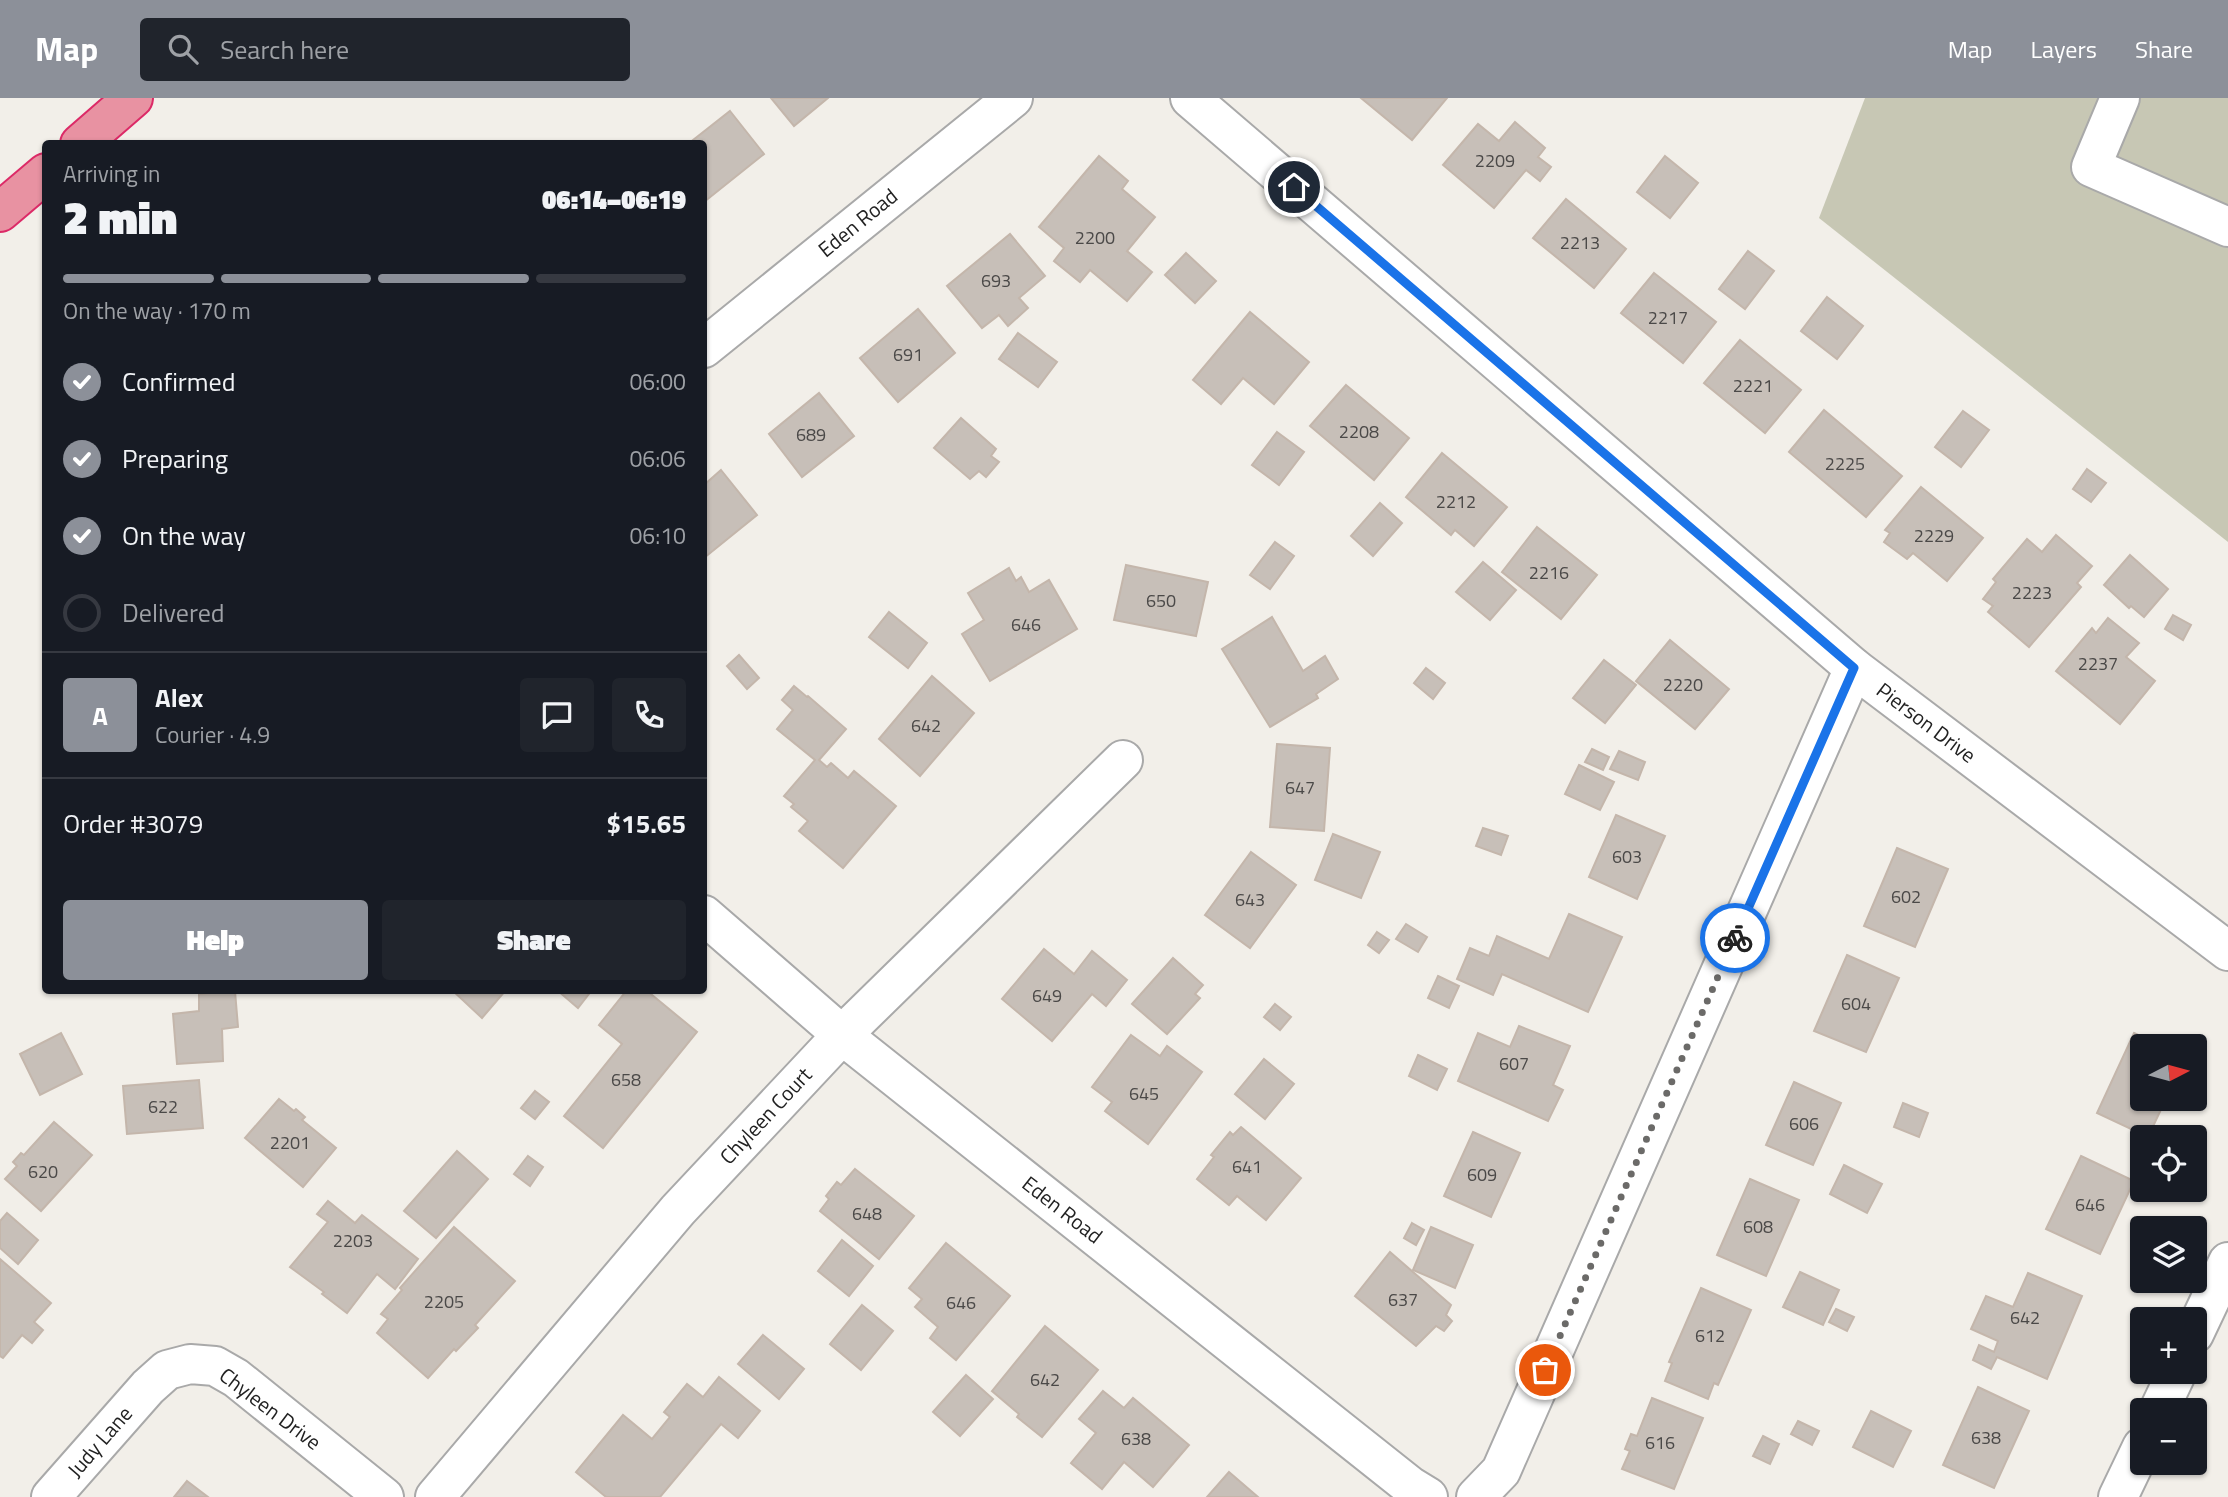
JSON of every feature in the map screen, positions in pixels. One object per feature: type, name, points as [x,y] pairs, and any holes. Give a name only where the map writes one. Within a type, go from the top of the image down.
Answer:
[{"type":"highway","points":[[85,140],[132,98]]},
{"type":"highway","points":[[0,212],[42,176]]},
{"type":"street","name":"Eden Road","points":[[707,346],[1013,98]]},
{"type":"street","name":"Pierson Drive","points":[[1190,98],[1854,668],[2228,951]]},
{"type":"street","points":[[2120,98],[2091,167],[2228,228]]},
{"type":"street","points":[[1476,1497],[1501,1471],[1854,668]]},
{"type":"street","name":"Chyleen Court","points":[[435,1497],[678,1210],[842,1035],[1123,760]]},
{"type":"street","name":"Eden Road","points":[[707,918],[842,1035],[1410,1486],[1428,1497]]},
{"type":"street","points":[[2207,1307],[2228,1262]]},
{"type":"street","name":"Chyleen Drive","points":[[148,1387],[167,1370],[190,1364],[215,1366],[236,1378],[384,1497]]},
{"type":"street","name":"Judy Lane","points":[[51,1497],[148,1387]]},
{"type":"street","points":[[2118,1497],[2130,1472]]},
{"type":"shaded area","points":[[1865,98],[2228,98],[2228,542],[1819,218]]},
{"type":"building","points":[[771,98],[828,98],[794,126]]},
{"type":"building","points":[[1361,98],[1447,98],[1412,140]]},
{"type":"building","points":[[730,111],[764,154],[707,200],[707,140],[693,140]]},
{"type":"building","points":[[1515,122],[1545,148],[1538,157],[1551,167],[1540,181],[1526,170],[1494,208],[1443,165],[1478,124],[1499,141]]},
{"type":"building","points":[[1099,156],[1128,181],[1122,189],[1155,217],[1127,251],[1152,272],[1127,301],[1090,270],[1080,282],[1054,261],[1064,248],[1039,227]]},
{"type":"building","points":[[1665,156],[1698,183],[1670,218],[1637,192]]},
{"type":"building","points":[[1566,199],[1626,249],[1594,288],[1533,238]]},
{"type":"building","points":[[1010,234],[1045,276],[1019,298],[1028,308],[1008,326],[999,315],[982,328],[947,286]]},
{"type":"building","points":[[1748,251],[1774,271],[1745,309],[1719,289]]},
{"type":"building","points":[[1186,253],[1216,281],[1195,303],[1165,275]]},
{"type":"building","points":[[1654,273],[1716,322],[1683,363],[1621,313]]},
{"type":"building","points":[[1827,297],[1863,326],[1837,359],[1801,331]]},
{"type":"building","points":[[918,309],[955,353],[898,402],[860,358]]},
{"type":"building","points":[[1250,312],[1309,362],[1274,404],[1243,378],[1221,404],[1193,380]]},
{"type":"building","points":[[1018,333],[1057,362],[1038,387],[999,359]]},
{"type":"building","points":[[1740,340],[1801,390],[1765,433],[1704,383]]},
{"type":"building","points":[[1346,385],[1409,438],[1374,480],[1310,426]]},
{"type":"building","points":[[819,393],[854,436],[802,477],[769,434]]},
{"type":"building","points":[[1824,410],[1902,476],[1866,517],[1789,452]]},
{"type":"building","points":[[1963,411],[1989,430],[1961,467],[1935,447]]},
{"type":"building","points":[[961,418],[996,449],[991,456],[999,462],[986,477],[979,471],[970,479],[934,448]]},
{"type":"building","points":[[1277,432],[1304,452],[1279,485],[1252,465]]},
{"type":"building","points":[[1442,453],[1507,507],[1474,546],[1455,530],[1451,535],[1406,497]]},
{"type":"building","points":[[2087,469],[2106,483],[2091,502],[2073,489]]},
{"type":"building","points":[[721,470],[757,515],[707,556],[707,482]]},
{"type":"building","points":[[1921,487],[1983,538],[1947,581],[1913,553],[1907,559],[1884,542],[1890,533],[1885,530]]},
{"type":"building","points":[[1380,503],[1402,523],[1373,556],[1351,536]]},
{"type":"building","points":[[1537,527],[1597,575],[1561,619],[1502,572]]},
{"type":"building","points":[[2056,535],[2092,566],[2077,583],[2081,587],[2029,647],[1988,612],[1993,606],[1983,599],[1996,582],[1993,579],[2027,539],[2042,552]]},
{"type":"building","points":[[1275,542],[1294,556],[1270,589],[1250,575]]},
{"type":"building","points":[[2130,555],[2168,589],[2144,617],[2131,606],[2129,608],[2104,585]]},
{"type":"building","points":[[1483,562],[1516,590],[1490,620],[1456,592]]},
{"type":"building","points":[[1126,565],[1208,582],[1196,636],[1114,620]]},
{"type":"building","points":[[1009,568],[1016,581],[1021,577],[1029,592],[1049,580],[1077,629],[990,681],[962,634],[984,620],[968,593]]},
{"type":"building","points":[[889,612],[927,643],[908,668],[869,637]]},
{"type":"building","points":[[2173,615],[2191,625],[2183,640],[2165,629]]},
{"type":"building","points":[[1272,617],[1303,671],[1325,656],[1338,679],[1316,694],[1318,698],[1270,727],[1222,649]]},
{"type":"building","points":[[2108,618],[2139,643],[2126,657],[2155,681],[2120,724],[2056,671],[2092,628],[2096,633]]},
{"type":"building","points":[[1670,640],[1729,689],[1695,729],[1636,681]]},
{"type":"building","points":[[739,655],[759,678],[747,689],[727,666]]},
{"type":"building","points":[[1604,660],[1636,685],[1605,723],[1573,698]]},
{"type":"building","points":[[1426,668],[1445,683],[1433,699],[1414,683]]},
{"type":"building","points":[[932,676],[974,713],[920,776],[879,739]]},
{"type":"building","points":[[794,686],[846,729],[819,760],[827,767],[831,763],[848,778],[854,771],[896,806],[843,868],[799,831],[808,821],[791,807],[794,804],[784,796],[815,760],[777,729],[793,710],[782,700]]},
{"type":"building","points":[[1277,744],[1330,748],[1324,831],[1270,827]]},
{"type":"building","points":[[1592,749],[1609,757],[1603,770],[1585,762]]},
{"type":"building","points":[[1619,751],[1645,762],[1638,780],[1610,769]]},
{"type":"building","points":[[1579,765],[1614,782],[1600,810],[1565,794]]},
{"type":"building","points":[[1616,815],[1665,836],[1637,899],[1589,877]]},
{"type":"building","points":[[1483,828],[1508,836],[1501,855],[1476,846]]},
{"type":"building","points":[[1333,834],[1380,852],[1361,898],[1315,880]]},
{"type":"building","points":[[1897,848],[1948,869],[1915,947],[1864,926]]},
{"type":"building","points":[[1251,852],[1296,885],[1250,948],[1205,915]]},
{"type":"building","points":[[1569,914],[1622,937],[1588,1012],[1502,974],[1493,995],[1457,979],[1470,948],[1489,956],[1497,936],[1549,959]]},
{"type":"building","points":[[1406,924],[1427,937],[1418,952],[1396,939]]},
{"type":"building","points":[[1377,932],[1389,940],[1379,953],[1368,945]]},
{"type":"building","points":[[1044,949],[1074,974],[1092,951],[1127,980],[1106,1006],[1092,994],[1052,1041],[1002,999]]},
{"type":"building","points":[[1847,955],[1899,978],[1866,1052],[1814,1031]]},
{"type":"building","points":[[1173,958],[1203,985],[1195,994],[1200,998],[1167,1034],[1132,1004]]},
{"type":"building","points":[[1438,976],[1459,986],[1449,1008],[1428,998]]},
{"type":"building","points":[[199,994],[235,994],[238,1027],[222,1029],[223,1061],[177,1064],[173,1014],[199,1011]]},
{"type":"building","points":[[456,994],[503,994],[482,1018]]},
{"type":"building","points":[[562,994],[589,994],[578,1008]]},
{"type":"building","points":[[624,994],[651,994],[697,1032],[603,1148],[564,1116],[622,1044],[599,1025]]},
{"type":"building","points":[[1275,1004],[1291,1017],[1280,1030],[1264,1017]]},
{"type":"building","points":[[1519,1026],[1570,1046],[1553,1085],[1563,1090],[1548,1121],[1458,1081],[1478,1033],[1510,1047]]},
{"type":"building","points":[[61,1033],[82,1074],[40,1095],[20,1054]]},
{"type":"building","points":[[1131,1035],[1160,1056],[1167,1046],[1202,1072],[1148,1144],[1105,1111],[1112,1102],[1092,1087]]},
{"type":"building","points":[[2130,1042],[2130,1111],[2160,1111],[2154,1125],[2130,1125],[2130,1129],[2097,1113]]},
{"type":"building","points":[[1418,1055],[1447,1069],[1437,1090],[1409,1076]]},
{"type":"building","points":[[1264,1059],[1294,1084],[1265,1119],[1235,1094]]},
{"type":"building","points":[[199,1080],[203,1128],[127,1134],[123,1086]]},
{"type":"building","points":[[1794,1082],[1841,1103],[1813,1165],[1766,1145]]},
{"type":"building","points":[[535,1091],[549,1102],[535,1119],[521,1108]]},
{"type":"building","points":[[279,1099],[294,1111],[296,1109],[305,1117],[302,1120],[336,1148],[303,1187],[245,1138]]},
{"type":"building","points":[[1903,1103],[1928,1113],[1919,1137],[1894,1127]]},
{"type":"building","points":[[54,1122],[92,1155],[41,1211],[5,1179],[17,1166],[13,1162],[21,1153],[24,1155]]},
{"type":"building","points":[[1241,1127],[1301,1178],[1266,1220],[1237,1196],[1229,1205],[1197,1179],[1214,1157],[1211,1155],[1230,1132],[1233,1135]]},
{"type":"building","points":[[1473,1132],[1520,1153],[1491,1217],[1444,1196]]},
{"type":"building","points":[[457,1151],[488,1179],[436,1238],[404,1211]]},
{"type":"building","points":[[528,1156],[543,1167],[530,1186],[514,1174]]},
{"type":"building","points":[[2081,1156],[2130,1179],[2130,1190],[2100,1254],[2046,1229]]},
{"type":"building","points":[[1844,1165],[1882,1184],[1867,1213],[1830,1194]]},
{"type":"building","points":[[855,1169],[914,1216],[879,1259],[820,1211],[829,1199],[826,1196],[837,1182],[841,1185]]},
{"type":"building","points":[[1750,1179],[1799,1200],[1766,1276],[1717,1255]]},
{"type":"building","points":[[328,1201],[355,1223],[362,1215],[418,1259],[395,1289],[377,1274],[347,1313],[290,1267],[328,1222],[317,1214]]},
{"type":"building","points":[[7,1213],[38,1240],[18,1264],[0,1248],[0,1221]]},
{"type":"building","points":[[1412,1223],[1424,1230],[1416,1245],[1404,1238]]},
{"type":"building","points":[[454,1227],[515,1281],[475,1325],[478,1328],[456,1351],[454,1349],[428,1378],[377,1333],[388,1319],[381,1314],[402,1290],[400,1288]]},
{"type":"building","points":[[1431,1227],[1473,1245],[1455,1288],[1413,1270]]},
{"type":"building","points":[[842,1240],[873,1266],[849,1296],[818,1271]]},
{"type":"building","points":[[946,1243],[1010,1296],[956,1360],[930,1338],[938,1327],[915,1307],[922,1299],[909,1288]]},
{"type":"building","points":[[1390,1252],[1451,1305],[1446,1315],[1452,1321],[1444,1331],[1436,1326],[1416,1346],[1355,1296]]},
{"type":"building","points":[[0,1259],[51,1303],[34,1322],[43,1330],[32,1343],[22,1335],[3,1358],[0,1356]]},
{"type":"building","points":[[1800,1272],[1839,1290],[1823,1325],[1783,1307]]},
{"type":"building","points":[[2028,1273],[2082,1296],[2047,1379],[1997,1357],[1991,1369],[1973,1360],[1979,1345],[1994,1352],[1998,1341],[1971,1329],[1986,1296],[2013,1307]]},
{"type":"building","points":[[1701,1288],[1751,1310],[1718,1385],[1714,1383],[1708,1399],[1665,1381],[1672,1363],[1669,1362]]},
{"type":"building","points":[[862,1305],[893,1331],[861,1370],[830,1344]]},
{"type":"building","points":[[1836,1309],[1854,1317],[1847,1331],[1829,1322]]},
{"type":"building","points":[[1045,1326],[1098,1370],[1042,1437],[1017,1417],[1019,1414],[992,1391]]},
{"type":"building","points":[[763,1335],[804,1369],[779,1399],[738,1364]]},
{"type":"building","points":[[966,1375],[993,1399],[960,1436],[933,1412]]},
{"type":"building","points":[[719,1377],[760,1411],[738,1438],[721,1424],[660,1497],[606,1497],[576,1472],[623,1415],[652,1439],[670,1417],[664,1412],[687,1384],[703,1397]]},
{"type":"building","points":[[1978,1387],[2029,1411],[1994,1488],[1943,1465]]},
{"type":"building","points":[[1103,1391],[1124,1408],[1133,1398],[1189,1445],[1153,1487],[1124,1462],[1102,1489],[1071,1463],[1096,1433],[1079,1419]]},
{"type":"building","points":[[1652,1398],[1703,1418],[1674,1489],[1622,1469],[1630,1451],[1625,1449],[1631,1434],[1637,1436]]},
{"type":"building","points":[[1871,1411],[1911,1431],[1893,1467],[1853,1447]]},
{"type":"building","points":[[1798,1421],[1819,1431],[1812,1445],[1791,1434]]},
{"type":"building","points":[[1763,1436],[1779,1444],[1770,1464],[1753,1456]]},
{"type":"building","points":[[1229,1472],[1258,1497],[1207,1497]]},
{"type":"building","points":[[187,1481],[208,1497],[174,1497]]},
{"type":"way so far","points":[[1545,1370],[1735,938]]},
{"type":"route","points":[[1294,187],[1854,668],[1735,938]]}]
